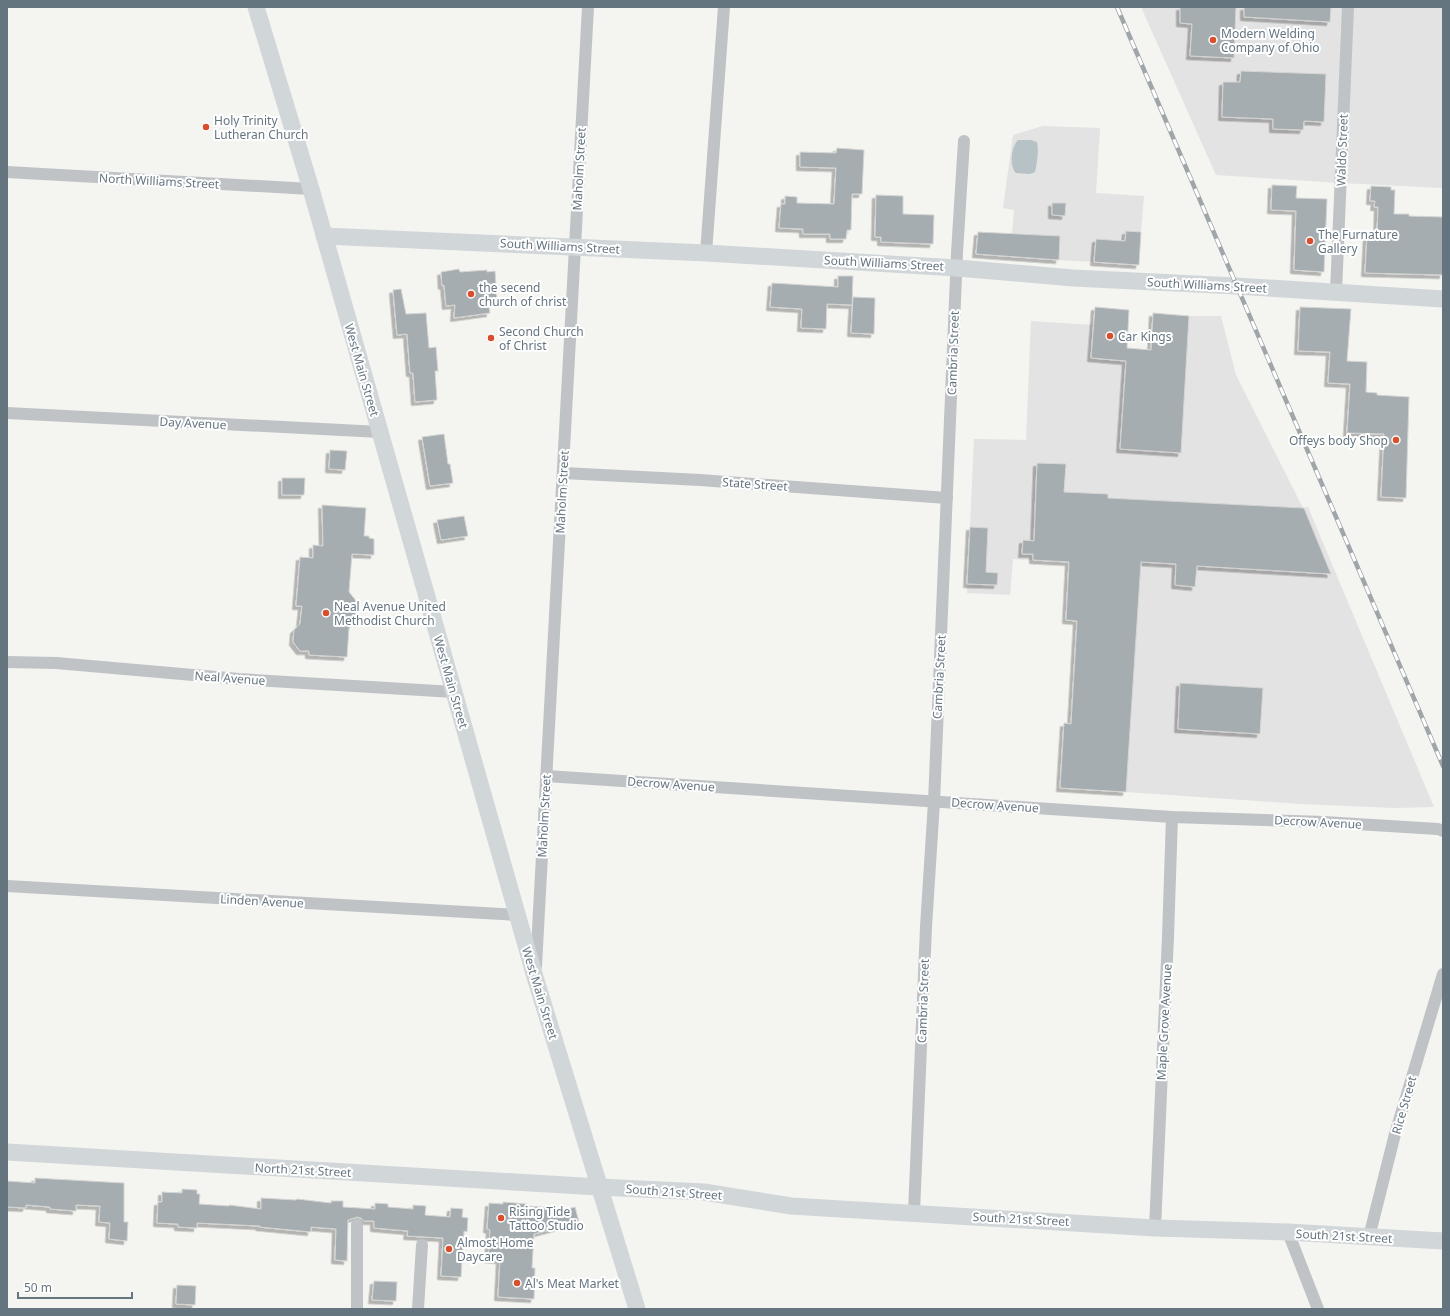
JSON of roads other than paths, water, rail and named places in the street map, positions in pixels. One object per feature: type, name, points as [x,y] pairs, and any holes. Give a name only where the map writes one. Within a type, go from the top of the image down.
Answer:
[{"type":"main road","name":"West Main Street","points":[[256,7],[324,236],[535,977],[637,1309]]},
{"type":"main road","name":"South Williams Street","points":[[324,236],[706,253],[957,268],[1073,278],[1336,292],[1443,300]]},
{"type":"main road","name":"North 21st Street","points":[[7,1152],[600,1187]]},
{"type":"main road","name":"South 21st Street","points":[[600,1187],[704,1192],[791,1206],[1155,1228],[1288,1232],[1443,1241]]},
{"type":"street","name":"Maholm Street","points":[[535,977],[588,7]]},
{"type":"street","points":[[706,253],[724,7]]},
{"type":"street","name":"Waldo Street","points":[[1336,292],[1348,7]]},
{"type":"street","name":"Cambria Street","points":[[914,1213],[926,927],[934,802],[957,268],[964,141]]},
{"type":"street","name":"North Williams Street","points":[[7,172],[310,189]]},
{"type":"street","name":"Day Avenue","points":[[7,413],[380,432]]},
{"type":"street","name":"State Street","points":[[563,473],[700,480],[947,498]]},
{"type":"street","name":"Neal Avenue","points":[[7,662],[56,663],[238,679],[454,692]]},
{"type":"street","name":"Decrow Avenue","points":[[546,776],[1172,817],[1332,823],[1438,829],[1443,831]]},
{"type":"street","name":"Maple Grove Avenue","points":[[1155,1228],[1168,945],[1172,817]]},
{"type":"street","name":"Linden Avenue","points":[[7,886],[517,915]]},
{"type":"street","name":"Rice Street","points":[[1369,1237],[1396,1134],[1443,974]]},
{"type":"street","points":[[357,1224],[357,1309]]},
{"type":"street","points":[[1288,1232],[1318,1309]]},
{"type":"street","points":[[418,1309],[422,1245]]},
{"type":"railway","points":[[1117,7],[1443,766]]},
{"type":"place","name":"Modern Welding Company of Ohio","points":[[1213,40]]},
{"type":"place","name":"Holy Trinity Lutheran Church","points":[[206,127]]},
{"type":"place","name":"The Furnature Gallery","points":[[1310,241]]},
{"type":"place","name":"the secend church of christ","points":[[471,294]]},
{"type":"place","name":"Car Kings","points":[[1110,336]]},
{"type":"place","name":"Second Church of Christ","points":[[491,338]]},
{"type":"place","name":"Offeys body Shop","points":[[1396,440]]},
{"type":"place","name":"Neal Avenue United Methodist Church","points":[[326,613]]},
{"type":"place","name":"Rising Tide Tattoo Studio","points":[[501,1218]]},
{"type":"place","name":"Almost Home Daycare","points":[[449,1249]]},
{"type":"place","name":"Al's Meat Market","points":[[517,1283]]}]
